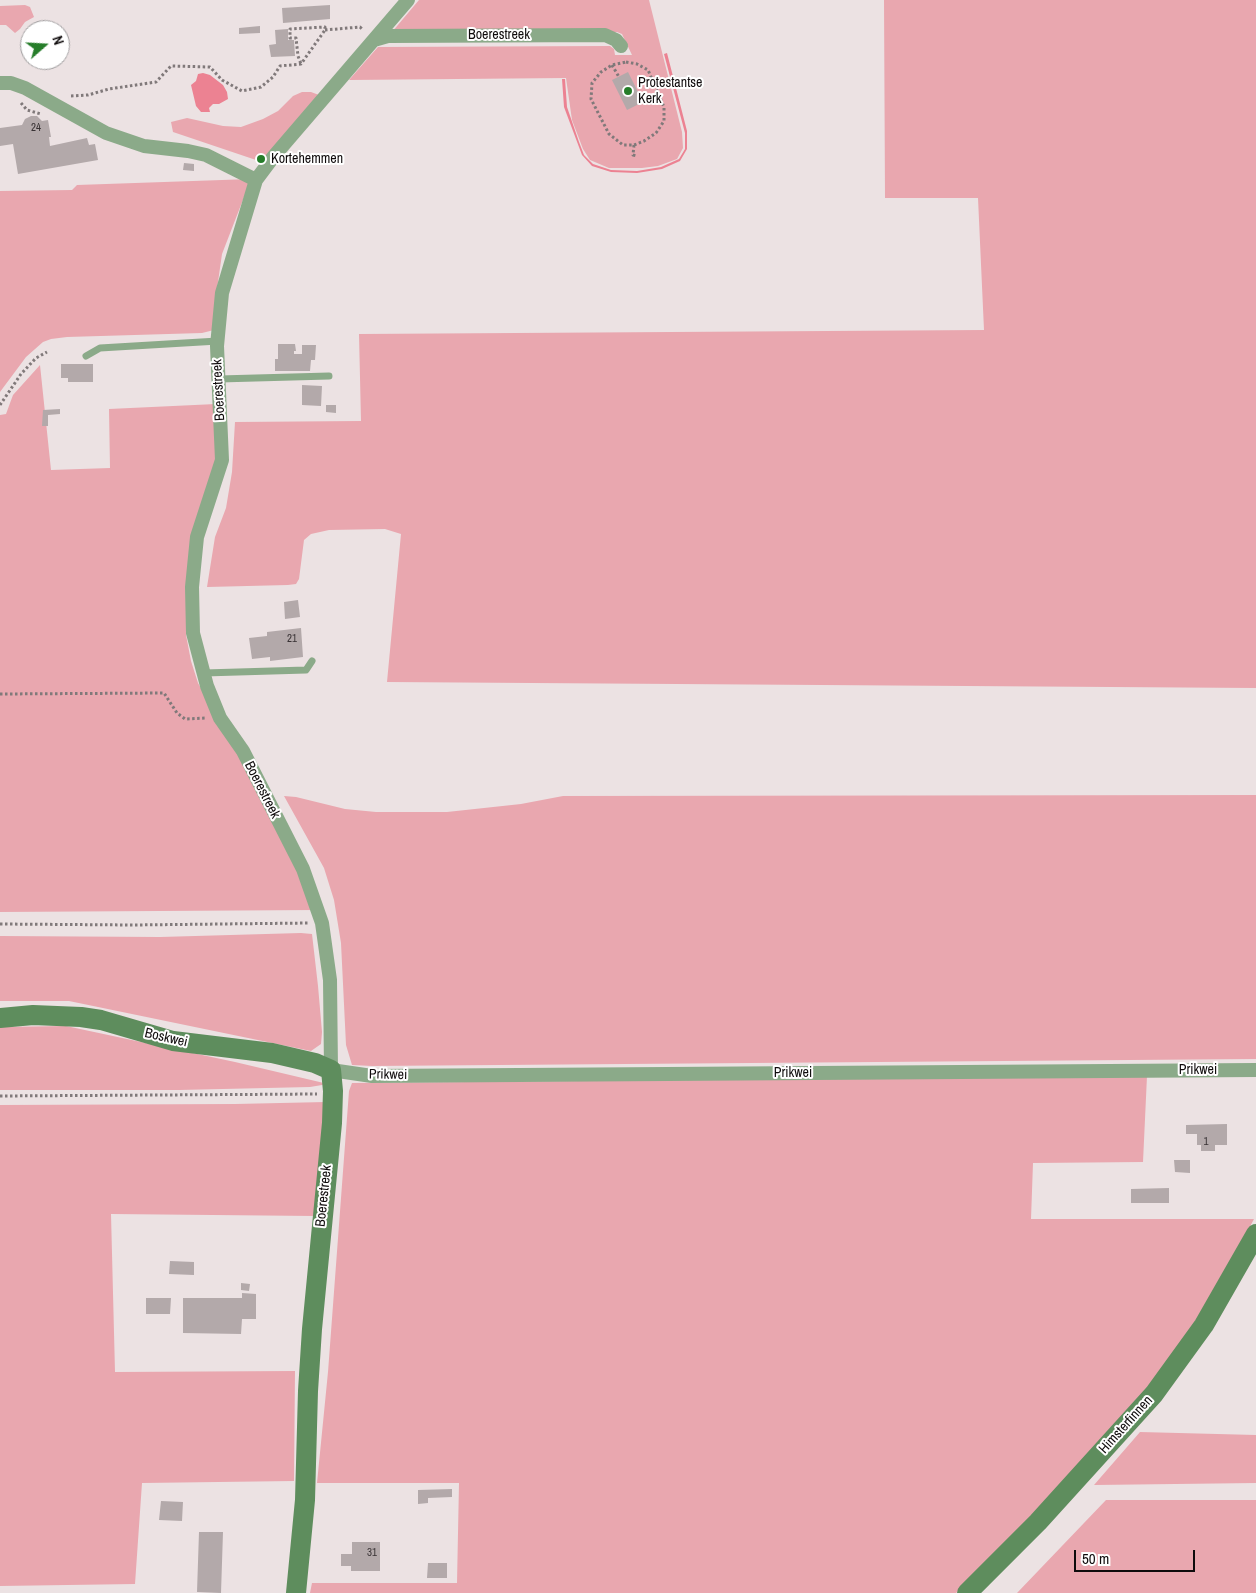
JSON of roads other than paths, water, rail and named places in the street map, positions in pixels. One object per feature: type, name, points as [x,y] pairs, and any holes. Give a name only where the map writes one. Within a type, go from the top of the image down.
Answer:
[{"type":"street","name":"Boerestreek","points":[[296,1593],[305,1500],[312,1329],[332,1123],[330,980],[322,923],[303,869],[243,751],[220,718],[204,673],[193,633],[192,587],[197,537],[222,460],[218,341],[222,293],[256,180],[274,156],[408,0]]},
{"type":"street","name":"Boerestreek","points":[[374,40],[388,36],[605,35],[616,40],[622,46]]},
{"type":"street","points":[[0,84],[11,83],[25,88],[106,133],[144,146],[188,150],[206,155],[256,180]]},
{"type":"street","name":"Boskwei","points":[[0,1018],[33,1015],[81,1017],[101,1020],[173,1041],[272,1053],[315,1063],[331,1070]]},
{"type":"street","name":"Prikwei","points":[[331,1070],[372,1076],[1256,1070]]},
{"type":"street","name":"Himsterfinnen","points":[[966,1593],[1038,1522],[1154,1394],[1204,1325],[1256,1234]]},
{"type":"lane","points":[[86,356],[100,348],[218,341]]},
{"type":"lane","points":[[219,379],[329,376]]},
{"type":"lane","points":[[204,673],[306,670],[312,661]]},
{"type":"place","name":"Protestantse Kerk","points":[[628,91]]},
{"type":"place","name":"Kortehemmen","points":[[261,159]]}]
